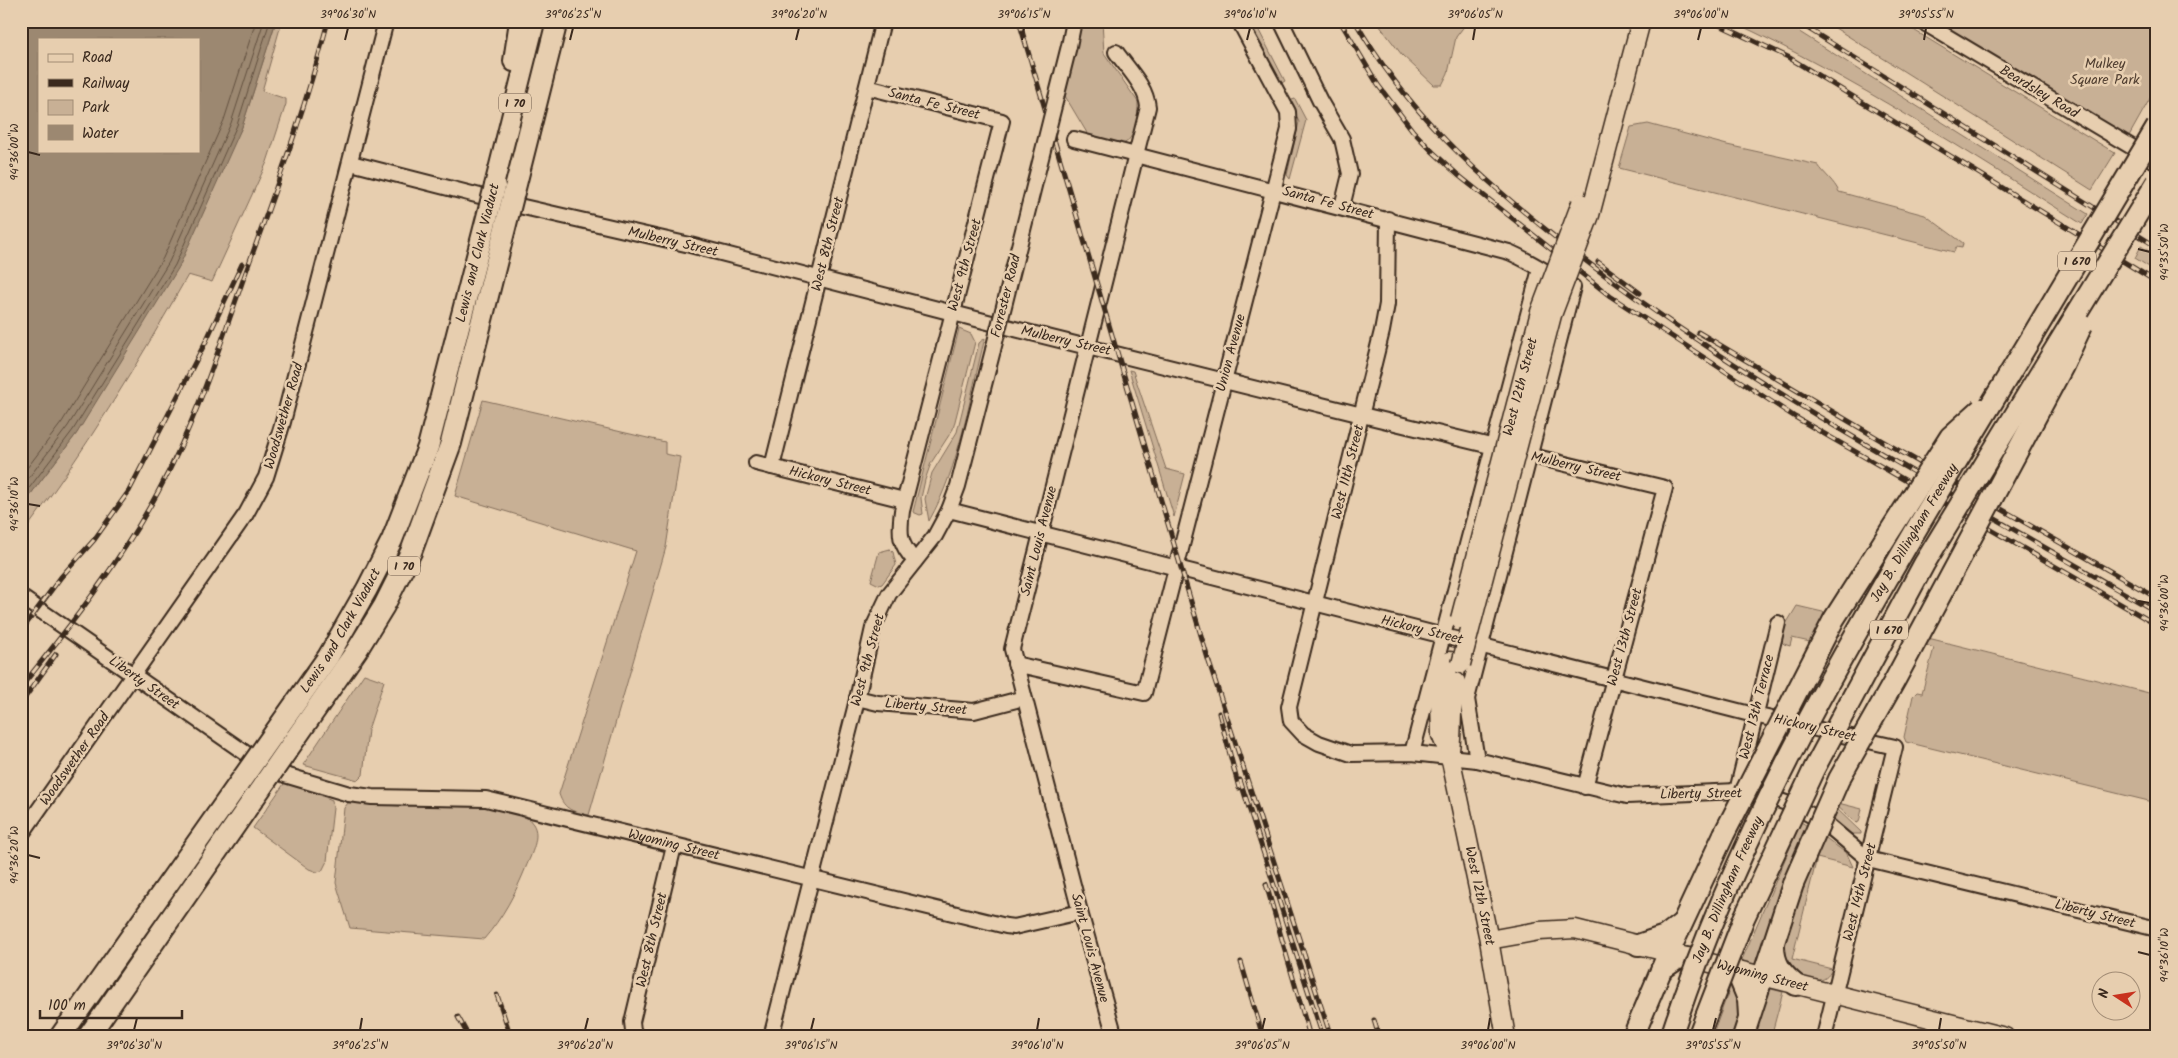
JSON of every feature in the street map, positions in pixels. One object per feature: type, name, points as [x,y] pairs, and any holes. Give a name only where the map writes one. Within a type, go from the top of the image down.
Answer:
[{"type":"highway","points":[[495,186],[520,21]]},
{"type":"highway","name":"Lewis and Clark Viaduct","points":[[60,1037],[328,657],[392,540],[428,448],[536,21]]},
{"type":"highway","name":"Lewis and Clark Viaduct","points":[[88,1037],[343,672],[384,606],[411,552],[451,443],[557,21]]},
{"type":"highway","name":"Jay B. Dillingham Freeway","points":[[1671,1037],[1688,985],[1750,835],[1829,680],[1997,394],[2157,128]]},
{"type":"highway","name":"Jay B. Dillingham Freeway","points":[[1698,1037],[1744,918],[1814,769],[1924,564],[2157,182]]},
{"type":"highway","points":[[1743,1037],[1794,884],[1840,779],[2063,366],[2119,244]]},
{"type":"highway","points":[[1633,1037],[1724,834],[1834,619],[1950,437],[1997,394]]},
{"type":"highway","points":[[1638,945],[1664,936],[1683,922]]},
{"type":"highway","points":[[1774,944],[1774,956],[1778,968],[1796,985]]},
{"type":"highway","points":[[1665,962],[1688,958]]},
{"type":"highway","points":[[1736,970],[1748,999],[1749,1018]]},
{"type":"main road","name":"West 12th Street","points":[[1506,1037],[1490,940],[1450,756],[1453,731],[1452,699],[1455,662],[1540,312],[1579,213],[1629,21]]},
{"type":"main road","name":"West 12th Street","points":[[1455,662],[1552,315],[1590,215],[1641,21]]},
{"type":"main road","points":[[1490,940],[1539,930],[1575,929],[1638,945],[1665,962]]},
{"type":"main road","name":"Wyoming Street","points":[[1688,958],[2005,1037]]},
{"type":"street","name":"Woodswether Road","points":[[21,835],[232,535],[266,477],[277,444],[351,163],[386,21]]},
{"type":"street","name":"West 8th Street","points":[[772,466],[883,21]]},
{"type":"street","name":"Forrester Road","points":[[915,561],[935,536],[949,510],[958,486],[1074,21]]},
{"type":"street","name":"Union Avenue","points":[[1015,664],[1144,693],[1174,568],[1225,380],[1289,129],[1288,112],[1239,21]]},
{"type":"street","points":[[1281,21],[1320,101],[1342,139],[1350,174],[1342,207]]},
{"type":"street","points":[[1461,640],[1546,313],[1586,214],[1635,21]]},
{"type":"street","name":"Beardsley Road","points":[[1921,21],[2157,162]]},
{"type":"street","name":"Saint Louis Avenue","points":[[1115,1037],[1080,912],[1012,649],[1148,107],[1147,98],[1116,52]]},
{"type":"street","name":"Santa Fe Street","points":[[867,87],[1002,121]]},
{"type":"street","name":"West 9th Street","points":[[771,1037],[873,628],[880,610],[894,587],[915,561],[904,549],[900,532],[904,500],[1002,121]]},
{"type":"street","name":"Santa Fe Street","points":[[1074,138],[1509,252],[1531,261],[1540,269],[1573,288]]},
{"type":"street","name":"Mulberry Street","points":[[351,163],[1362,415],[1665,488]]},
{"type":"street","name":"West 11th Street","points":[[1292,721],[1289,707],[1362,415],[1386,304],[1388,219]]},
{"type":"street","name":"West 12th Street","points":[[1412,753],[1540,269]]},
{"type":"street","name":"West 12th Street","points":[[1476,760],[1467,699],[1573,288]]},
{"type":"street","name":"Hickory Street","points":[[756,463],[904,500]]},
{"type":"street","name":"West 13th Street","points":[[1585,787],[1665,488]]},
{"type":"street","name":"Hickory Street","points":[[949,510],[1754,715],[1896,747]]},
{"type":"street","name":"Liberty Street","points":[[21,597],[254,760],[268,767]]},
{"type":"street","name":"West 13th Terrace","points":[[1737,791],[1754,715],[1778,623]]},
{"type":"street","name":"Liberty Street","points":[[857,698],[878,703],[974,710],[1024,698]]},
{"type":"street","name":"Liberty Street","points":[[1292,721],[1303,734],[1319,743],[1352,754],[1412,753],[1450,756],[1476,760],[1627,796],[1737,791],[1772,798],[1792,805],[1824,822],[1868,859],[2157,929]]},
{"type":"street","name":"West 14th Street","points":[[1824,1037],[1836,995],[1896,747]]},
{"type":"street","name":"Wyoming Street","points":[[268,767],[285,775],[349,794],[372,797],[486,799],[1006,926],[1014,927],[1080,912]]},
{"type":"street","name":"West 8th Street","points":[[637,1035],[632,1022],[674,846]]},
{"type":"green space","points":[[276,21],[282,21],[262,91],[286,99],[286,104],[267,162],[212,282],[188,275],[109,408],[21,536],[21,507],[77,433],[242,127]]},
{"type":"green space","points":[[1082,21],[1102,21],[1104,53],[1138,102],[1137,120],[1133,133],[1121,145],[1090,138],[1065,96]]},
{"type":"green space","points":[[1246,21],[1254,21],[1285,81],[1280,84]]},
{"type":"green space","points":[[1376,21],[1468,21],[1456,37],[1448,73],[1442,85],[1434,85],[1402,55]]},
{"type":"green space","points":[[1731,21],[1782,21],[2088,214],[2082,224],[1866,91],[1777,43]]},
{"type":"green space","points":[[1824,21],[1899,21],[2115,153],[2092,190]]},
{"type":"green space","name":"Mulkey Square Park","points":[[1918,21],[2135,21],[2154,26],[2157,21],[2157,86],[2125,143]]},
{"type":"green space","points":[[1295,99],[1306,120],[1290,179],[1287,175],[1299,122],[1289,101]]},
{"type":"green space","points":[[1648,124],[1727,145],[1818,165],[1839,192],[1925,215],[1963,243],[1962,248],[1956,247],[1954,252],[1619,168],[1631,127]]},
{"type":"green space","points":[[2141,246],[2157,256],[2157,272],[2135,258]]},
{"type":"green space","points":[[959,329],[971,334],[975,342],[953,429],[931,463],[925,480],[921,498],[923,514],[920,515],[913,512]]},
{"type":"green space","points":[[985,338],[963,432],[949,478],[929,521],[925,499],[932,473],[957,432],[979,343]]},
{"type":"green space","points":[[1129,370],[1133,371],[1166,469],[1185,474],[1174,517]]},
{"type":"green space","points":[[483,400],[665,442],[665,454],[680,457],[666,547],[589,815],[579,813],[567,807],[559,794],[636,551],[455,496]]},
{"type":"green space","points":[[890,549],[893,552],[896,565],[882,584],[879,585],[871,581],[879,552]]},
{"type":"green space","points":[[1797,606],[1827,613],[1810,642],[1792,638],[1790,646],[1780,640],[1783,629]]},
{"type":"green space","points":[[1928,638],[2157,695],[2157,803],[1906,742],[1904,737],[1913,696],[1917,692],[1922,693],[1934,648],[1926,645]]},
{"type":"green space","points":[[364,674],[384,681],[368,730],[363,775],[358,780],[303,765]]},
{"type":"green space","points":[[286,781],[332,800],[333,808],[327,861],[322,871],[317,872],[309,869],[253,828]]},
{"type":"green space","points":[[348,803],[401,806],[450,805],[492,808],[525,816],[533,824],[536,840],[522,877],[503,914],[484,939],[350,928],[336,883],[344,808]]},
{"type":"green space","points":[[1838,803],[1862,809],[1859,822],[1856,823],[1837,806]]},
{"type":"green space","points":[[1835,807],[1861,834],[1850,834],[1829,819]]},
{"type":"green space","points":[[1801,822],[1811,828],[1757,966],[1741,962]]},
{"type":"green space","points":[[1822,835],[1847,854],[1853,867],[1817,858],[1792,959],[1832,969],[1825,978],[1811,981],[1795,978],[1779,948]]},
{"type":"green space","points":[[1732,982],[1742,995],[1738,1037],[1712,1037]]},
{"type":"green space","points":[[1767,988],[1783,992],[1771,1037],[1748,1037]]},
{"type":"water","points":[[21,21],[276,21],[242,127],[179,267],[77,433],[21,507]]},
{"type":"railway","points":[[21,687],[76,617],[128,543],[158,492],[183,441],[214,363],[288,153],[328,21]]},
{"type":"railway","points":[[1019,21],[1208,659],[1331,1037]]},
{"type":"railway","points":[[1340,21],[1378,85],[1413,131],[1433,152],[1458,175],[1610,296],[1795,417],[2157,625]]},
{"type":"railway","points":[[1355,21],[1375,54],[1397,84],[1421,114],[1447,141],[1501,193],[1597,270],[1674,324],[1792,400],[2157,612]]},
{"type":"railway","points":[[1711,21],[1788,57],[2157,282]]},
{"type":"railway","points":[[1796,21],[2157,247]]},
{"type":"railway","points":[[1598,262],[1640,293]]},
{"type":"railway","points":[[21,631],[61,577],[94,540],[129,491],[206,341],[242,264]]},
{"type":"railway","points":[[1698,332],[1884,442],[2157,598]]},
{"type":"railway","points":[[21,703],[56,654]]},
{"type":"railway","points":[[1219,713],[1239,788]]},
{"type":"railway","points":[[1240,780],[1323,1037]]},
{"type":"railway","points":[[1266,884],[1310,1037]]},
{"type":"railway","points":[[1241,962],[1263,1037]]},
{"type":"railway","points":[[497,995],[511,1037]]},
{"type":"railway","points":[[458,1017],[469,1037]]},
{"type":"railway","points":[[1374,1020],[1379,1037]]}]
